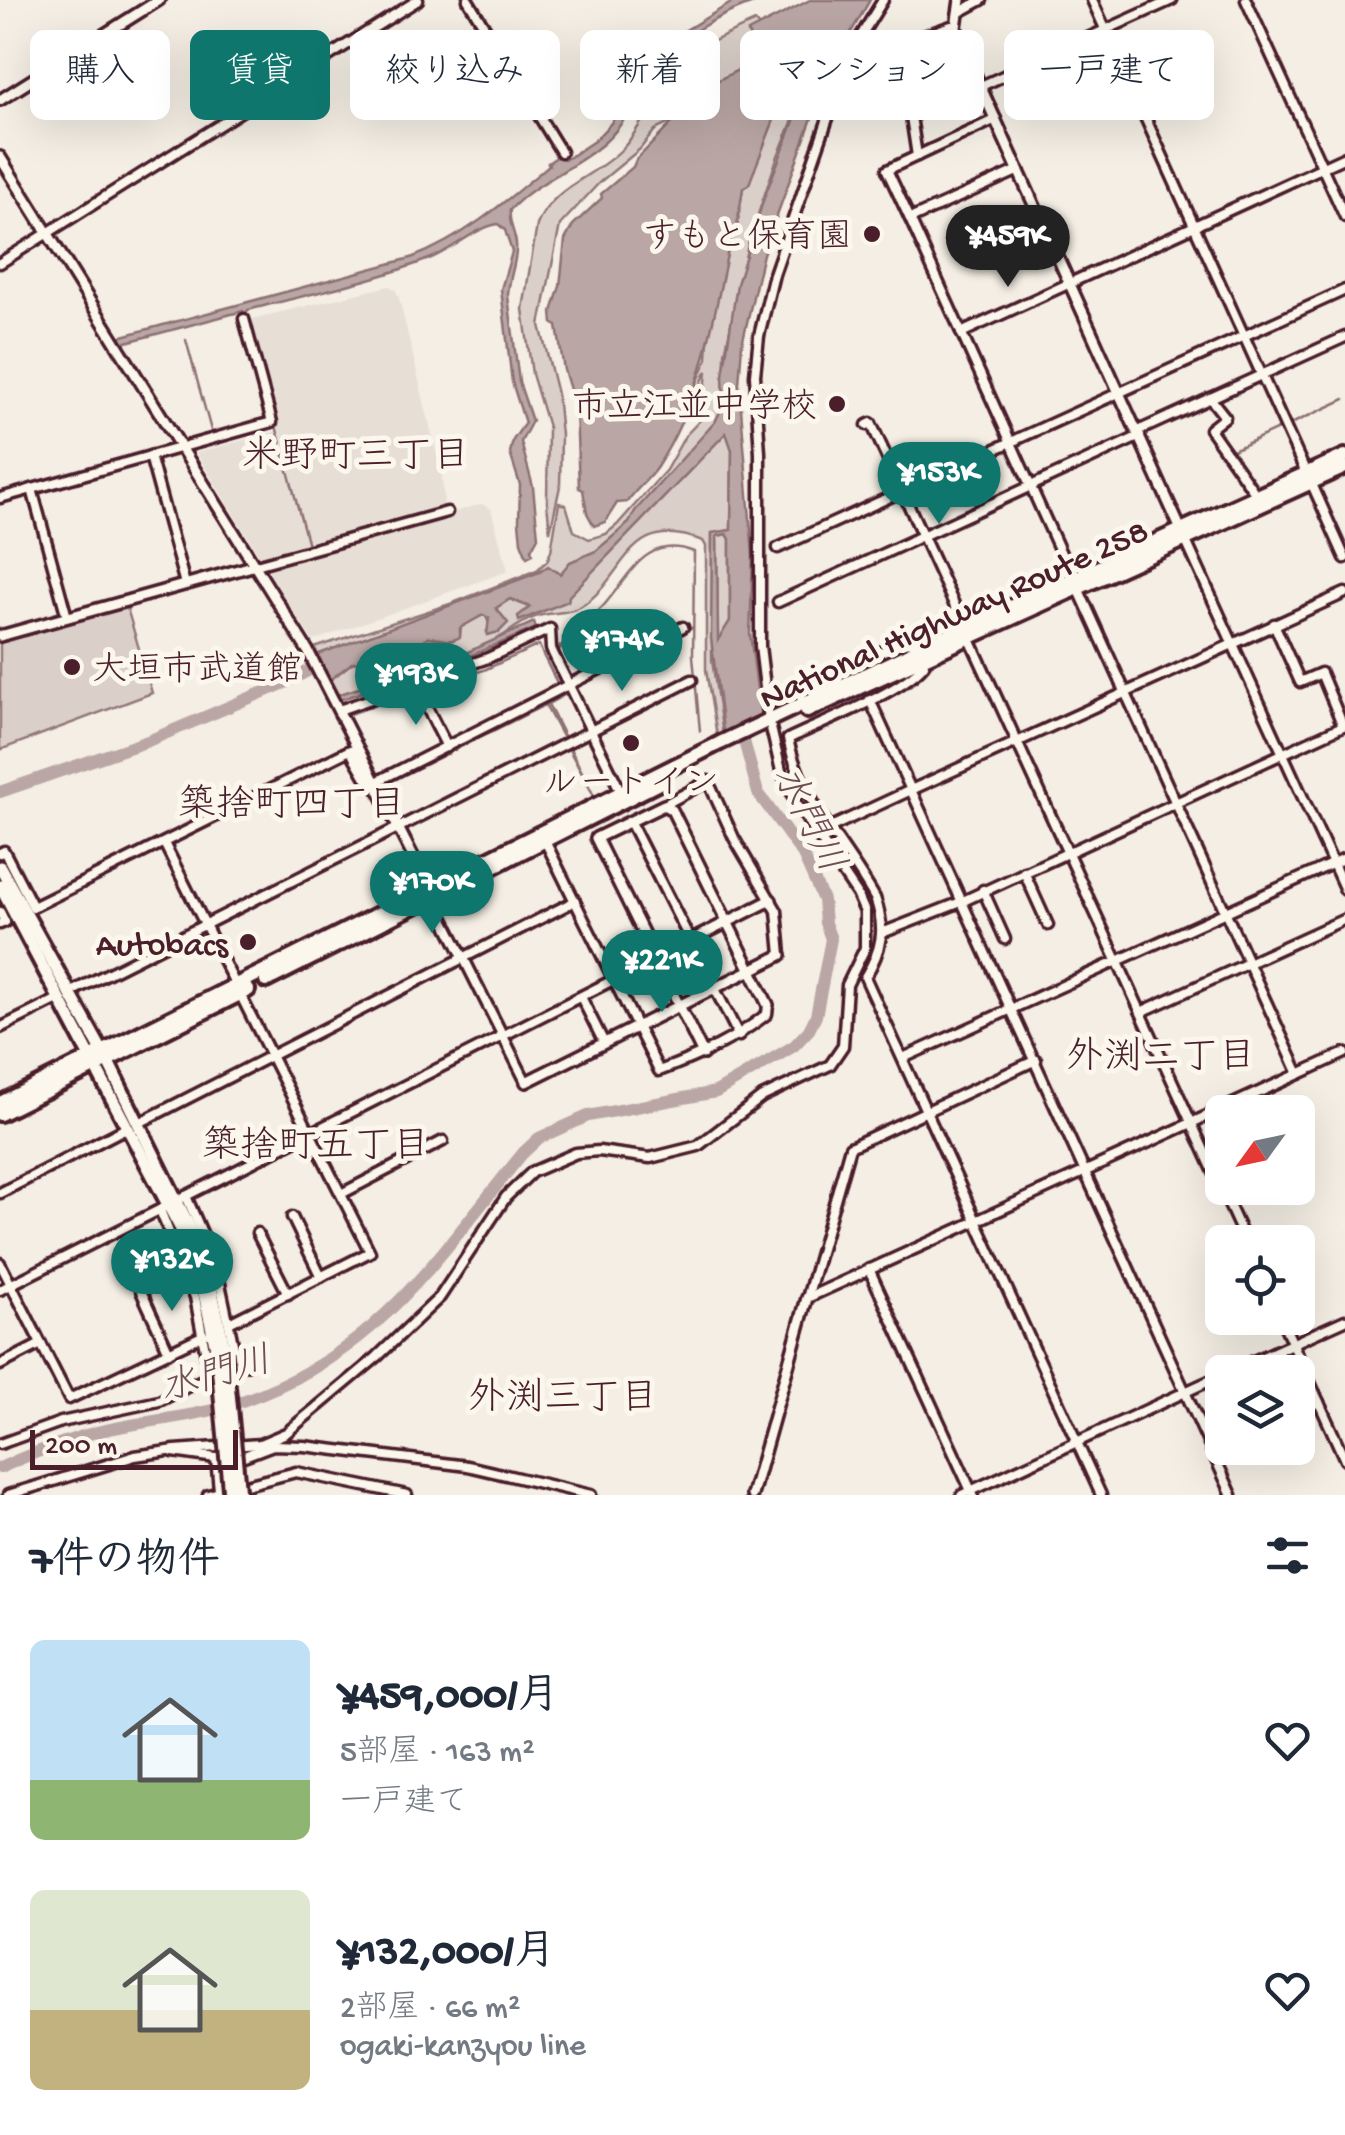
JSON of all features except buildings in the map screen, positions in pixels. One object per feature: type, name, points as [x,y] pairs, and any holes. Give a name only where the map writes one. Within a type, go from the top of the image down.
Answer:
[{"type":"highway","name":"National Highway Route 258","points":[[431,892],[545,841],[622,792],[1309,478],[1345,456]]},
{"type":"highway","name":"National Highway Route 258","points":[[1183,534],[1257,496],[1345,467]]},
{"type":"highway","name":"National Highway Route 258","points":[[0,1103],[99,1059],[721,747]]},
{"type":"highway","name":"National Highway Route 258","points":[[0,1114],[99,1059]]},
{"type":"main road","points":[[0,867],[26,928]]},
{"type":"main road","points":[[0,886],[99,1059],[210,1279],[239,1495]]},
{"type":"main road","points":[[221,1352],[225,1492]]},
{"type":"street","points":[[0,100],[159,0]]},
{"type":"street","points":[[0,263],[418,0]]},
{"type":"street","points":[[468,0],[561,152]]},
{"type":"street","points":[[170,1452],[216,1458],[244,1456],[301,1423],[440,1296],[506,1198],[532,1172],[576,1153],[599,1151],[650,1158],[698,1146],[762,1098],[818,1073],[836,1058],[843,1046],[847,985],[865,948],[864,912],[857,894],[796,803],[781,771],[768,725],[760,646],[756,375],[759,336],[784,241],[851,52],[882,0]]},
{"type":"street","points":[[957,30],[960,0]]},
{"type":"street","points":[[958,13],[982,0]]},
{"type":"street","points":[[1096,1],[1106,30],[1172,0]]},
{"type":"street","points":[[1246,0],[1345,217]]},
{"type":"street","points":[[916,156],[900,44],[956,27]]},
{"type":"street","points":[[984,93],[1345,890]]},
{"type":"street","points":[[996,119],[887,170],[1299,1074]]},
{"type":"street","points":[[1147,120],[1345,558]]},
{"type":"street","points":[[961,332],[1345,157]]},
{"type":"street","points":[[0,158],[308,651],[526,1082],[781,955],[781,930],[771,900],[734,838],[708,781],[596,838]]},
{"type":"street","points":[[910,218],[1019,170]]},
{"type":"street","points":[[778,548],[1345,290]]},
{"type":"street","points":[[0,498],[272,422],[244,319]]},
{"type":"street","points":[[778,602],[1345,336]]},
{"type":"street","points":[[1210,398],[1225,417],[1210,429],[1257,496]]},
{"type":"street","points":[[867,425],[871,423],[1238,1225]]},
{"type":"street","points":[[150,456],[186,584]]},
{"type":"street","points":[[32,489],[67,617]]},
{"type":"street","points":[[0,636],[447,512]]},
{"type":"street","points":[[829,828],[1345,593]]},
{"type":"street","points":[[882,934],[1344,726],[1321,673],[1300,682],[1274,624]]},
{"type":"street","points":[[0,853],[4,851],[33,907],[350,750],[369,783],[376,782],[683,627]]},
{"type":"street","points":[[338,708],[488,658],[550,630],[552,653],[565,687],[592,730],[622,792]]},
{"type":"street","points":[[800,696],[797,688],[902,643],[912,642],[924,666],[870,700],[812,722],[788,739],[800,782],[881,914],[882,934],[876,959],[865,977],[1101,1495]]},
{"type":"street","points":[[0,1028],[692,680]]},
{"type":"street","points":[[419,692],[447,747]]},
{"type":"street","points":[[870,700],[1205,1434]]},
{"type":"street","points":[[545,841],[659,1070],[739,1036],[766,1014],[768,1005],[672,810],[664,805]]},
{"type":"street","points":[[585,815],[703,1054]]},
{"type":"street","points":[[630,822],[739,1036]]},
{"type":"street","points":[[164,842],[370,1252],[231,1322]]},
{"type":"street","points":[[903,1058],[1345,858]]},
{"type":"street","points":[[1024,872],[1048,925]]},
{"type":"street","points":[[983,890],[1004,939]]},
{"type":"street","points":[[0,1290],[771,900]]},
{"type":"street","points":[[0,1193],[575,901]]},
{"type":"street","points":[[0,912],[5,922],[0,924]]},
{"type":"street","points":[[1141,1012],[1345,919]]},
{"type":"street","points":[[582,996],[604,1043]]},
{"type":"street","points":[[808,1298],[1345,1053]]},
{"type":"street","points":[[752,1495],[850,1148],[1036,1060]]},
{"type":"street","points":[[341,1194],[444,1141]]},
{"type":"street","points":[[173,1203],[216,1265],[238,1367]]},
{"type":"street","points":[[173,1203],[180,1252],[204,1335],[210,1376]]},
{"type":"street","points":[[292,1218],[321,1277]]},
{"type":"street","points":[[257,1233],[288,1294]]},
{"type":"street","points":[[0,1263],[70,1399],[204,1335]]},
{"type":"street","points":[[869,1269],[973,1492]]},
{"type":"street","points":[[141,1291],[169,1352]]},
{"type":"street","points":[[1266,1355],[1345,1320]]},
{"type":"street","points":[[1288,1335],[1345,1460]]},
{"type":"street","points":[[0,1364],[41,1344]]},
{"type":"street","points":[[0,1444],[61,1422],[158,1401],[210,1376],[251,1363]]},
{"type":"street","points":[[962,1495],[1205,1383]]},
{"type":"street","points":[[8,1495],[136,1456],[273,1442],[418,1458],[591,1495]]},
{"type":"street","points":[[216,1458],[225,1492]]},
{"type":"street","points":[[1219,1465],[1232,1495]]},
{"type":"street","points":[[208,1495],[296,1472],[407,1495]]},
{"type":"shaded area","points":[[736,0],[762,0],[698,30],[686,30]]},
{"type":"shaded area","points":[[810,0],[870,0],[852,30],[752,30]]},
{"type":"shaded area","points":[[755,22],[759,27],[740,30],[740,69],[720,80],[720,39]]},
{"type":"shaded area","points":[[740,69],[740,120],[774,120],[749,184],[743,188],[705,355],[686,412],[654,471],[627,502],[617,503],[605,522],[594,526],[579,488],[576,409],[557,326],[553,324],[565,240],[573,225],[602,198],[601,194],[633,167],[675,120],[720,120],[720,79]]},
{"type":"shaded area","points":[[623,120],[605,142],[510,210],[516,250],[508,296],[519,382],[532,421],[521,442],[533,487],[538,537],[531,550],[533,554],[527,557],[519,522],[520,485],[510,453],[513,440],[525,423],[512,382],[501,289],[512,252],[505,230],[498,224],[438,255],[385,274],[248,310],[245,314],[243,311],[119,344],[115,338],[411,258],[467,229],[548,163],[561,154],[568,158],[594,141],[611,123]]},
{"type":"shaded area","points":[[642,120],[675,120],[655,130],[560,225],[540,325],[557,394],[561,435],[560,486],[550,532],[548,427],[532,374],[523,309],[537,225],[553,200],[612,158]]},
{"type":"shaded area","points":[[774,120],[793,120],[748,244],[725,353],[724,404],[715,422],[629,523],[596,551],[570,562],[563,572],[557,574],[548,567],[389,631],[316,655],[314,648],[453,603],[537,570],[551,551],[559,503],[566,505],[574,531],[589,539],[606,534],[666,470],[685,436],[703,417],[707,371],[690,416],[688,419],[684,415],[707,359],[731,235],[737,226],[743,188],[749,184]]},
{"type":"shaded area","points":[[794,120],[811,120],[763,254],[742,344],[739,384],[753,556],[750,634],[762,727],[725,745],[711,638],[712,533],[731,530],[732,450],[726,433],[568,601],[519,621],[518,616],[530,607],[510,599],[496,608],[508,623],[499,632],[487,635],[489,618],[483,615],[460,628],[460,637],[447,641],[427,637],[417,649],[386,654],[377,664],[353,662],[327,682],[314,656],[548,566],[560,574],[570,562],[596,551],[629,523],[635,511],[715,422],[724,404],[723,375],[737,284]],"holes":[[[727,534],[730,621],[718,640],[717,536]]]},
{"type":"shaded area","points":[[389,286],[399,298],[442,476],[444,508],[260,557],[196,453],[277,431],[250,324],[252,319]]},
{"type":"shaded area","points":[[727,432],[732,450],[731,530],[712,533],[712,660],[723,735],[717,736],[706,670],[706,546],[703,541],[677,534],[642,541],[596,595],[580,607],[535,617],[483,647],[337,695],[329,681],[353,662],[373,664],[414,647],[427,637],[455,639],[460,637],[461,627],[485,614],[490,626],[487,631],[499,633],[503,617],[496,608],[510,599],[531,608],[522,615],[568,601]]},
{"type":"shaded area","points":[[482,504],[491,509],[508,571],[313,641],[264,566]]},
{"type":"shaded area","points":[[727,534],[730,621],[718,641],[717,536]]},
{"type":"shaded area","name":"大垣市武道館","points":[[127,608],[152,693],[0,750],[0,641]]},
{"type":"shaded area","points":[[534,622],[536,628],[465,658],[336,701],[334,696],[459,656]]},
{"type":"shaded area","points":[[567,636],[566,646],[550,655],[568,693],[548,704],[594,796],[545,705],[384,785],[562,693],[543,655],[564,644],[563,638]]},
{"type":"waterway","points":[[186,340],[212,434]]},
{"type":"waterway","points":[[1291,424],[1345,399]]},
{"type":"waterway","points":[[258,558],[308,545],[275,422]]},
{"type":"waterway","points":[[190,450],[275,426]]},
{"type":"waterway","points":[[1218,434],[1231,451],[1280,428]]},
{"type":"waterway","points":[[566,637],[566,633],[601,609],[641,560],[664,548],[694,552],[693,656],[700,731]]},
{"type":"waterway","points":[[619,663],[693,627]]},
{"type":"waterway","points":[[422,689],[484,670],[539,645],[543,655]]},
{"type":"waterway","points":[[0,792],[148,741],[327,661]]},
{"type":"waterway","points":[[629,717],[694,683]]},
{"type":"waterway","points":[[350,714],[414,692]]},
{"type":"waterway","name":"水門川","points":[[0,1468],[86,1435],[220,1408],[273,1389],[318,1366],[393,1307],[539,1138],[588,1116],[716,1092],[794,1046],[816,1016],[831,939],[823,900],[803,855],[758,793],[740,726]]},
{"type":"place","name":"すもと保育園","points":[[872,234]]},
{"type":"place","name":"市立江並中学校","points":[[837,404]]},
{"type":"place","name":"大垣市武道館","points":[[72,667]]},
{"type":"place","name":"ルートイン","points":[[631,743]]},
{"type":"place","name":"Autobacs","points":[[248,942]]},
{"type":"district","name":"米野町三丁目","points":[[356,453]]},
{"type":"district","name":"築捨町四丁目","points":[[292,802]]},
{"type":"district","name":"外渕二丁目","points":[[1161,1054]]},
{"type":"district","name":"築捨町五丁目","points":[[316,1143]]},
{"type":"district","name":"外渕三丁目","points":[[563,1395]]}]
